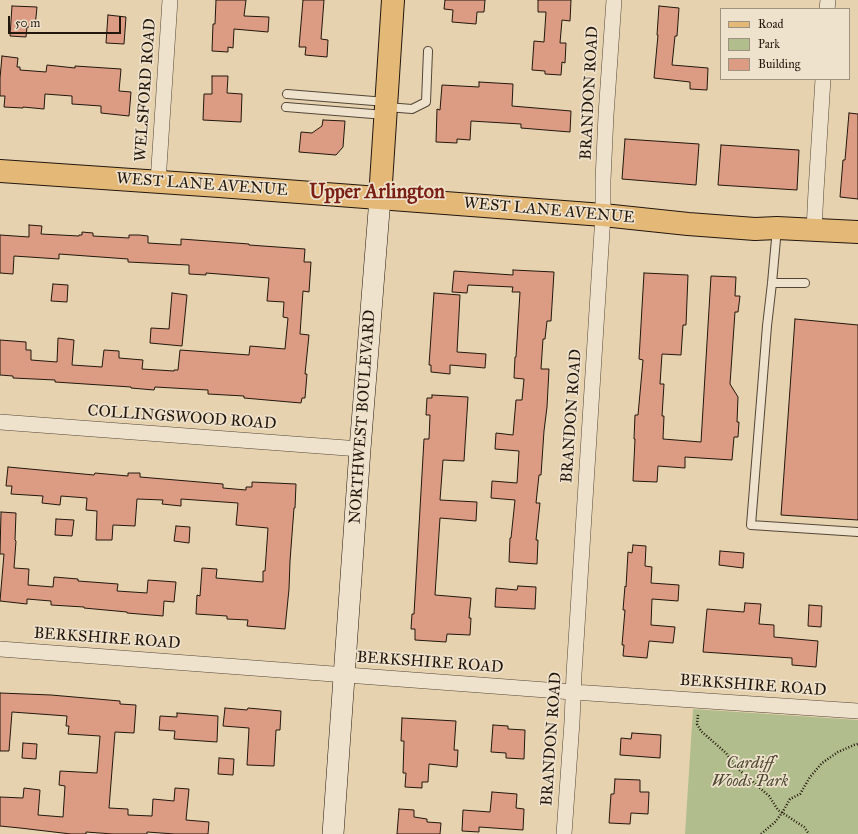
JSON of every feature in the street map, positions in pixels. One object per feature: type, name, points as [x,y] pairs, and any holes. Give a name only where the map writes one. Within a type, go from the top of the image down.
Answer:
[{"type":"main road","name":"NORTHWEST BOULEVARD","points":[[333,834],[360,449],[380,198],[393,0]]},
{"type":"main road","name":"WEST LANE AVENUE","points":[[0,171],[603,215],[755,229],[777,228],[858,232]]},
{"type":"street","name":"WELSFORD ROAD","points":[[158,182],[170,0]]},
{"type":"street","name":"BRANDON ROAD","points":[[564,834],[603,215],[606,115],[614,0]]},
{"type":"street","points":[[814,230],[823,80]]},
{"type":"street","name":"COLLINGSWOOD ROAD","points":[[0,422],[360,449]]},
{"type":"street","name":"BERKSHIRE ROAD","points":[[0,649],[573,692],[858,711]]},
{"type":"lane","points":[[286,107],[412,109],[426,102],[428,51]]},
{"type":"lane","points":[[287,94],[386,108]]},
{"type":"lane","points":[[777,228],[767,326],[751,525],[858,532]]},
{"type":"lane","points":[[772,283],[805,283]]},
{"type":"path","points":[[698,715],[697,724],[701,731],[726,753],[736,767],[769,796],[778,810],[804,828],[809,834]]},
{"type":"path","points":[[761,834],[775,822],[790,799],[800,794],[810,777],[822,763],[838,752],[858,744]]},
{"type":"green space","name":"Cardiff Woods Park","points":[[693,709],[858,720],[858,834],[685,834]]},
{"type":"building","points":[[216,0],[246,0],[244,16],[269,17],[268,32],[234,29],[233,48],[228,47],[228,52],[212,51]]},
{"type":"building","points":[[303,0],[324,0],[321,39],[328,40],[327,57],[305,55],[306,47],[299,47]]},
{"type":"building","points":[[445,0],[485,0],[484,12],[477,12],[476,24],[452,22],[453,10],[444,9]]},
{"type":"building","points":[[538,0],[571,0],[570,21],[562,20],[560,43],[566,43],[565,63],[562,62],[561,75],[545,74],[545,71],[532,70],[534,41],[544,42],[546,12],[538,12]]},
{"type":"building","points":[[12,6],[37,7],[35,27],[27,27],[26,37],[10,36]]},
{"type":"building","points":[[659,6],[679,8],[677,36],[675,36],[672,65],[708,68],[707,90],[690,89],[690,82],[654,78]]},
{"type":"building","points":[[108,15],[126,17],[124,44],[106,43]]},
{"type":"building","points":[[2,56],[18,58],[17,67],[20,67],[20,70],[46,72],[47,65],[75,68],[75,66],[121,69],[119,91],[131,92],[129,116],[101,113],[101,106],[72,104],[72,96],[45,94],[44,109],[4,107],[5,96],[0,96]]},
{"type":"building","points":[[212,76],[228,76],[227,93],[242,94],[241,122],[203,120],[204,94],[212,94]]},
{"type":"building","points":[[479,82],[513,84],[512,106],[571,111],[570,132],[521,128],[521,124],[471,121],[470,140],[457,139],[457,143],[436,142],[437,109],[440,110],[442,85],[479,87]]},
{"type":"building","points":[[849,113],[858,114],[858,199],[840,197]]},
{"type":"building","points":[[323,120],[345,121],[343,147],[336,155],[299,152],[301,132],[312,133],[322,126]]},
{"type":"building","points":[[625,139],[699,144],[696,185],[622,179]]},
{"type":"building","points":[[721,145],[799,150],[797,190],[718,185]]},
{"type":"building","points":[[29,225],[42,226],[41,234],[79,236],[82,235],[82,232],[93,233],[93,236],[129,238],[129,235],[139,235],[148,236],[148,243],[181,245],[181,239],[305,249],[304,262],[311,262],[309,292],[303,291],[300,334],[309,335],[305,374],[307,374],[305,398],[302,398],[301,403],[244,398],[244,396],[208,394],[208,390],[155,387],[154,390],[55,382],[55,380],[13,378],[13,376],[0,375],[0,340],[26,342],[26,350],[31,350],[31,360],[57,362],[58,338],[74,340],[72,365],[102,367],[104,350],[119,351],[119,358],[143,360],[142,369],[174,371],[178,370],[180,350],[249,355],[250,346],[285,349],[288,318],[283,317],[284,302],[267,301],[269,278],[206,273],[206,275],[189,274],[189,265],[128,262],[128,259],[59,254],[59,259],[14,256],[13,274],[0,273],[0,235],[29,237]]},
{"type":"building","points":[[513,270],[554,272],[551,321],[547,321],[545,339],[543,339],[541,369],[549,369],[541,475],[539,475],[536,503],[540,503],[536,540],[538,540],[537,564],[509,562],[510,538],[515,500],[491,498],[492,481],[517,483],[519,451],[495,449],[496,433],[513,435],[516,400],[522,400],[524,379],[514,378],[520,292],[512,292],[513,287],[468,285],[467,293],[452,292],[454,271],[513,275]]},
{"type":"building","points":[[644,273],[688,275],[686,325],[683,325],[681,355],[662,354],[660,384],[664,384],[662,416],[664,416],[663,439],[701,442],[711,276],[736,277],[735,296],[740,296],[738,312],[735,312],[730,384],[738,397],[737,422],[739,422],[738,437],[734,437],[732,460],[685,457],[685,468],[658,466],[657,482],[633,481],[635,415],[638,415],[643,360],[639,359]]},
{"type":"building","points":[[53,284],[68,285],[67,302],[51,301]]},
{"type":"building","points":[[172,293],[187,295],[182,346],[150,343],[151,328],[169,329]]},
{"type":"building","points":[[434,293],[460,295],[457,352],[486,354],[485,368],[450,365],[450,374],[431,372],[431,365],[429,365]]},
{"type":"building","points":[[795,319],[858,325],[858,520],[781,515]]},
{"type":"building","points":[[432,395],[468,397],[464,461],[443,460],[440,500],[477,502],[476,521],[440,518],[435,595],[471,598],[469,618],[471,618],[470,635],[447,634],[446,642],[415,640],[415,629],[411,629],[412,614],[414,614],[424,439],[429,439],[430,415],[426,415],[427,398],[432,398]]},
{"type":"building","points":[[8,467],[94,475],[95,473],[128,476],[128,473],[140,473],[140,477],[223,484],[223,488],[246,490],[246,487],[252,487],[252,482],[296,484],[285,629],[247,626],[248,620],[227,619],[227,616],[196,614],[197,595],[200,596],[202,568],[217,569],[216,578],[263,582],[268,528],[236,525],[238,503],[181,499],[181,506],[162,504],[163,500],[137,499],[135,526],[113,525],[112,540],[96,540],[97,511],[86,510],[87,498],[61,496],[60,505],[42,503],[43,496],[11,494],[12,486],[6,486]]},
{"type":"building","points":[[1,512],[16,513],[14,568],[29,569],[28,585],[53,587],[54,577],[78,579],[78,581],[118,584],[117,591],[147,593],[148,580],[176,582],[174,602],[164,601],[163,616],[84,607],[51,605],[51,601],[27,599],[27,604],[0,601],[4,554],[0,554]]},
{"type":"building","points":[[56,519],[74,520],[72,536],[55,535]]},
{"type":"building","points":[[176,526],[190,527],[189,543],[174,541]]},
{"type":"building","points":[[633,545],[646,546],[645,566],[652,567],[651,583],[679,585],[678,601],[652,599],[651,625],[675,627],[673,643],[649,641],[647,658],[623,656],[624,645],[622,645],[625,610],[623,610],[628,552],[632,553]]},
{"type":"building","points":[[720,551],[744,553],[743,568],[719,565]]},
{"type":"building","points":[[518,586],[536,587],[535,609],[495,607],[496,588],[517,590]]},
{"type":"building","points":[[745,603],[761,604],[759,624],[774,625],[774,637],[818,641],[816,667],[792,665],[792,658],[703,652],[707,609],[744,612]]},
{"type":"building","points":[[809,605],[822,606],[821,627],[808,626]]},
{"type":"building","points":[[0,693],[51,695],[120,701],[120,704],[136,705],[134,733],[115,732],[109,808],[128,809],[128,815],[152,816],[153,799],[174,801],[175,788],[189,789],[186,820],[209,822],[208,834],[147,832],[147,834],[113,834],[86,832],[86,834],[71,834],[0,826],[0,797],[23,798],[24,788],[40,790],[38,815],[63,817],[65,786],[59,785],[60,771],[97,773],[100,736],[68,734],[69,726],[66,726],[67,716],[12,712],[9,751],[0,751]]},
{"type":"building","points":[[225,708],[247,710],[248,708],[281,711],[280,730],[276,730],[274,766],[247,765],[249,728],[223,726]]},
{"type":"building","points":[[177,713],[218,716],[217,742],[174,739],[175,731],[159,730],[160,716],[177,717]]},
{"type":"building","points":[[402,718],[456,721],[454,750],[458,750],[457,767],[429,764],[428,782],[422,782],[422,788],[405,787],[406,773],[403,773],[404,741],[401,741]]},
{"type":"building","points":[[493,725],[508,726],[508,729],[525,730],[524,759],[506,758],[506,753],[491,752]]},
{"type":"building","points":[[632,733],[661,735],[660,758],[620,755],[621,738],[631,739]]},
{"type":"building","points":[[23,743],[37,744],[36,759],[22,758]]},
{"type":"building","points":[[219,758],[234,759],[233,775],[218,774]]},
{"type":"building","points":[[615,779],[640,780],[640,792],[649,792],[648,814],[631,813],[630,824],[609,823],[611,794],[614,794]]},
{"type":"building","points":[[492,792],[517,794],[516,808],[524,809],[523,830],[479,827],[479,832],[462,831],[463,810],[490,812]]},
{"type":"building","points":[[399,809],[414,810],[414,817],[427,819],[427,822],[441,823],[440,834],[397,834]]},
{"type":"district","name":"Upper Arlington","points":[[377,193]]}]
